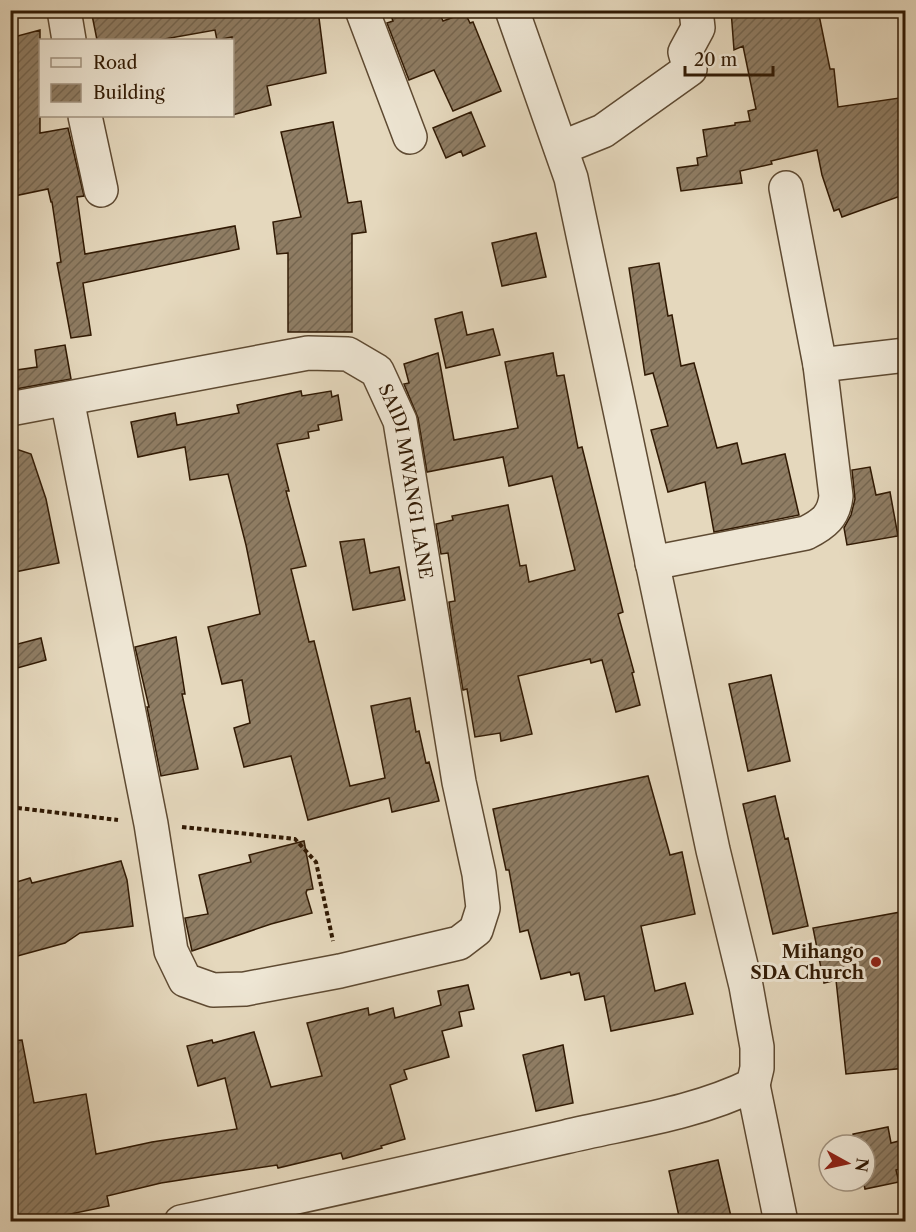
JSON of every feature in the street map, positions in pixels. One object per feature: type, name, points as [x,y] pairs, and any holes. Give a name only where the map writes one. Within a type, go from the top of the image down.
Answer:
[{"type":"street","points":[[64,10],[69,39]]},
{"type":"street","points":[[362,10],[410,137]]},
{"type":"street","points":[[512,10],[571,178],[711,839],[748,996],[757,1047],[757,1068],[753,1085],[781,1221]]},
{"type":"street","points":[[561,148],[603,131],[690,69],[685,52],[698,28],[696,10]]},
{"type":"street","points":[[85,117],[102,190]]},
{"type":"street","points":[[652,563],[806,533],[825,520],[834,509],[836,496],[820,365],[786,188]]},
{"type":"street","name":"SAIDI MWANGI LANE","points":[[10,409],[308,352],[348,354],[377,371],[399,421],[459,782],[479,874],[483,908],[476,930],[459,943],[340,972]]},
{"type":"street","points":[[820,365],[906,355]]},
{"type":"street","points":[[67,399],[151,824],[171,951],[185,980],[213,990],[245,989],[340,972]]},
{"type":"street","points":[[181,1221],[678,1113],[727,1098],[753,1085]]},
{"type":"path","points":[[10,807],[295,839],[316,862],[340,972]]},
{"type":"building","points":[[91,10],[318,10],[326,73],[267,86],[271,105],[234,114],[234,39],[232,37],[217,39],[215,30],[165,39],[97,39]]},
{"type":"building","points":[[389,10],[438,10],[443,21],[465,13],[470,23],[473,22],[501,91],[453,111],[434,70],[409,80],[387,23],[393,21]]},
{"type":"building","points":[[731,10],[818,10],[830,69],[834,69],[838,107],[906,97],[906,194],[842,217],[839,209],[834,211],[822,175],[817,150],[740,171],[742,183],[681,191],[677,168],[698,165],[697,158],[707,156],[703,130],[750,121],[748,111],[756,109],[743,46],[734,50]]},
{"type":"building","points":[[40,30],[40,133],[68,128],[84,196],[77,197],[85,254],[235,226],[239,249],[83,283],[91,335],[71,338],[57,263],[61,262],[48,189],[14,196],[10,179],[10,38]]},
{"type":"building","points":[[471,112],[485,146],[463,156],[461,151],[446,158],[433,128]]},
{"type":"building","points":[[333,122],[348,203],[361,201],[366,232],[352,234],[352,332],[288,332],[288,253],[277,254],[273,222],[301,217],[281,132]]},
{"type":"building","points":[[536,233],[546,277],[502,286],[492,243]]},
{"type":"building","points":[[659,263],[668,316],[672,315],[681,366],[694,363],[717,448],[737,443],[742,464],[785,454],[799,515],[714,532],[705,482],[668,492],[651,430],[668,426],[653,373],[645,375],[629,268]]},
{"type":"building","points":[[462,312],[467,335],[493,329],[500,355],[446,368],[435,319]]},
{"type":"building","points":[[65,345],[71,379],[10,390],[10,371],[37,367],[35,350]]},
{"type":"building","points":[[438,353],[454,440],[518,428],[505,362],[553,353],[557,376],[564,375],[578,448],[582,447],[623,612],[618,614],[634,672],[632,673],[640,705],[616,712],[602,660],[591,663],[590,659],[518,676],[532,734],[501,741],[500,733],[475,737],[467,689],[463,690],[452,624],[449,602],[455,601],[448,553],[441,554],[436,524],[453,520],[452,516],[508,505],[520,566],[526,565],[529,582],[575,570],[552,476],[509,486],[503,457],[427,472],[418,418],[404,384],[409,383],[404,364]]},
{"type":"building","points":[[301,391],[302,396],[331,391],[332,397],[338,395],[342,420],[318,425],[319,430],[308,432],[309,438],[277,444],[289,491],[286,491],[306,566],[291,569],[309,642],[314,641],[350,786],[385,778],[371,706],[410,698],[416,732],[419,731],[426,763],[429,762],[439,801],[392,812],[389,798],[308,820],[291,756],[244,767],[234,728],[250,723],[242,680],[222,684],[208,627],[260,614],[228,474],[190,480],[185,447],[138,457],[131,422],[175,413],[177,425],[239,413],[237,405]]},
{"type":"building","points":[[10,447],[31,454],[46,499],[59,563],[10,573]]},
{"type":"building","points":[[870,467],[876,495],[890,492],[898,536],[847,545],[844,528],[851,515],[855,499],[852,470]]},
{"type":"building","points":[[364,539],[370,573],[399,567],[405,600],[353,610],[340,542]]},
{"type":"building","points":[[176,637],[185,694],[182,694],[198,769],[161,776],[147,707],[149,707],[135,647]]},
{"type":"building","points":[[41,638],[46,660],[10,670],[10,646]]},
{"type":"building","points":[[771,675],[790,761],[748,771],[729,684]]},
{"type":"building","points":[[648,776],[670,855],[682,852],[695,914],[641,926],[655,991],[685,983],[693,1014],[611,1031],[604,996],[585,1000],[579,973],[571,975],[570,972],[541,979],[528,930],[520,932],[509,870],[506,870],[493,809]]},
{"type":"building","points":[[775,796],[785,839],[788,838],[808,926],[773,934],[743,804]]},
{"type":"building","points":[[304,841],[313,889],[307,890],[306,893],[312,913],[271,924],[192,951],[185,918],[208,914],[199,875],[251,862],[249,855]]},
{"type":"building","points":[[121,861],[127,880],[133,926],[80,933],[65,943],[10,958],[10,884],[30,878],[32,883]]},
{"type":"building","points":[[906,911],[906,1068],[846,1074],[836,980],[824,983],[813,928]]},
{"type":"building","points":[[468,985],[474,1009],[459,1012],[462,1026],[442,1031],[449,1057],[404,1070],[407,1079],[390,1085],[405,1139],[343,1159],[341,1153],[278,1168],[277,1165],[161,1183],[107,1196],[109,1206],[37,1221],[10,1221],[10,1041],[22,1040],[34,1103],[86,1094],[96,1154],[152,1142],[237,1129],[225,1078],[198,1086],[187,1046],[212,1040],[213,1043],[254,1032],[271,1087],[322,1076],[307,1023],[368,1008],[369,1015],[393,1008],[395,1018],[441,1005],[438,991]]},
{"type":"building","points":[[563,1045],[573,1103],[536,1111],[523,1055]]},
{"type":"building","points":[[888,1127],[891,1143],[903,1140],[906,1167],[896,1170],[899,1182],[877,1187],[877,1133],[858,1133]]},
{"type":"building","points":[[718,1160],[732,1221],[680,1221],[669,1171]]},
{"type":"place","name":"Mihango SDA Church","points":[[876,962]]}]
